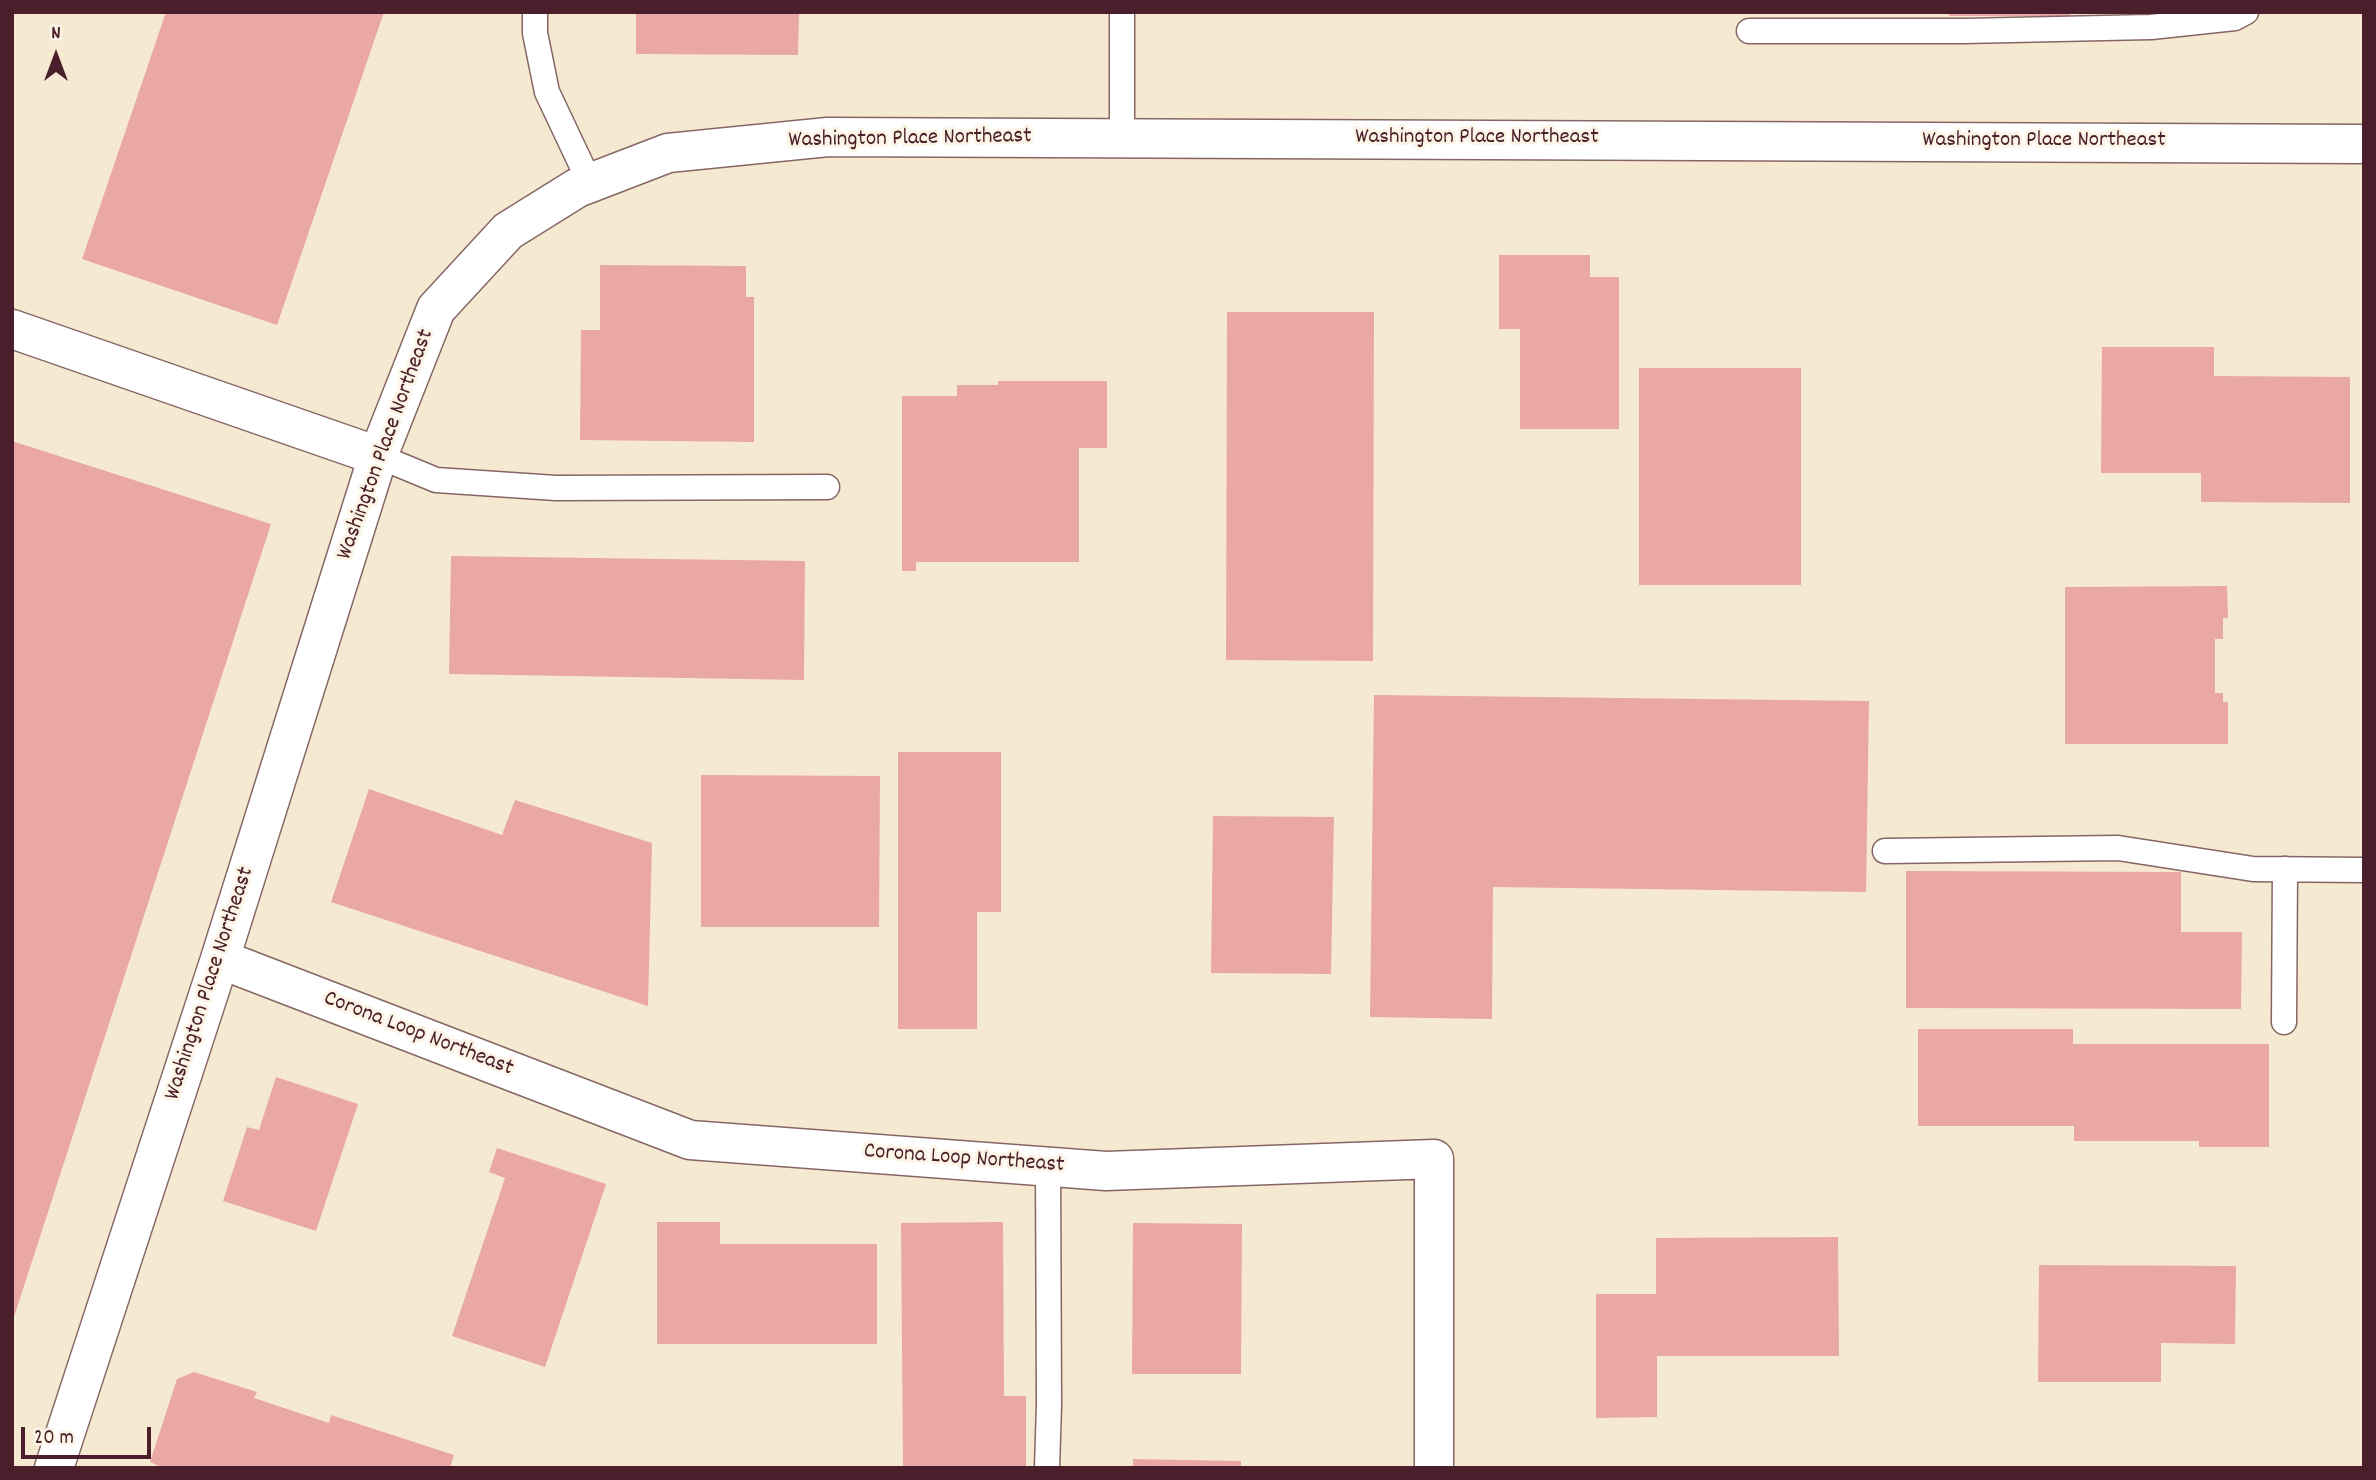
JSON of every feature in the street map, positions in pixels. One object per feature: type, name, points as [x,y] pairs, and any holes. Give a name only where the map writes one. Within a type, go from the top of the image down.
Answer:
[{"type":"street","name":"Washington Place Northeast","points":[[54,1468],[220,959],[378,456],[436,309],[508,231],[577,188],[668,153],[828,137],[2364,144]]},
{"type":"street","points":[[12,329],[378,456]]},
{"type":"street","name":"Corona Loop Northeast","points":[[220,959],[690,1140],[1106,1171],[1434,1159],[1434,1468]]},
{"type":"lane","points":[[535,12],[535,33],[547,92],[590,183]]},
{"type":"lane","points":[[1122,12],[1122,139]]},
{"type":"lane","points":[[1749,31],[1964,31],[2151,27],[2235,18],[2246,12]]},
{"type":"lane","points":[[378,456],[436,480],[556,488],[827,487]]},
{"type":"lane","points":[[1885,850],[2118,848],[2253,869],[2364,870]]},
{"type":"lane","points":[[2284,1022],[2285,869]]},
{"type":"lane","points":[[1047,1468],[1048,1166]]},
{"type":"building","points":[[166,12],[384,12],[277,325],[82,259]]},
{"type":"building","points":[[636,12],[799,12],[798,55],[636,54]]},
{"type":"building","points":[[1949,12],[2070,12],[2070,16],[1949,16]]},
{"type":"building","points":[[1499,255],[1590,255],[1590,277],[1619,277],[1619,429],[1520,429],[1520,329],[1499,329]]},
{"type":"building","points":[[600,265],[746,266],[746,297],[754,297],[754,442],[580,440],[581,330],[600,330]]},
{"type":"building","points":[[1227,312],[1374,312],[1373,661],[1226,660]]},
{"type":"building","points":[[2102,347],[2214,347],[2214,376],[2350,377],[2350,503],[2201,502],[2201,473],[2101,473]]},
{"type":"building","points":[[1639,368],[1801,368],[1801,585],[1639,585]]},
{"type":"building","points":[[998,381],[1107,381],[1107,448],[1079,448],[1079,562],[916,562],[916,571],[902,571],[902,396],[957,396],[957,385],[998,385]]},
{"type":"building","points":[[12,441],[271,524],[13,1320],[12,1320]]},
{"type":"building","points":[[451,556],[805,561],[804,680],[449,674]]},
{"type":"building","points":[[2227,586],[2228,618],[2223,618],[2223,639],[2215,639],[2215,693],[2223,693],[2223,702],[2228,702],[2228,744],[2065,744],[2065,587]]},
{"type":"building","points":[[1374,695],[1869,701],[1866,892],[1493,887],[1492,1019],[1370,1017]]},
{"type":"building","points":[[898,752],[1001,752],[1001,912],[977,912],[977,1029],[898,1029]]},
{"type":"building","points":[[701,775],[880,776],[879,927],[701,927]]},
{"type":"building","points":[[369,789],[502,835],[515,800],[652,843],[648,1006],[331,902]]},
{"type":"building","points":[[1213,816],[1334,817],[1331,974],[1211,973]]},
{"type":"building","points":[[1906,871],[2181,872],[2181,932],[2242,932],[2241,1009],[1906,1008]]},
{"type":"building","points":[[1918,1029],[2073,1029],[2073,1044],[2269,1044],[2269,1147],[2199,1147],[2199,1141],[2074,1141],[2074,1126],[1918,1126]]},
{"type":"building","points":[[276,1077],[358,1104],[316,1231],[223,1201],[247,1127],[259,1130]]},
{"type":"building","points":[[497,1148],[606,1184],[545,1367],[452,1336],[505,1178],[489,1172]]},
{"type":"building","points":[[657,1222],[720,1222],[720,1244],[877,1244],[877,1344],[657,1344]]},
{"type":"building","points":[[1003,1222],[1004,1396],[1026,1396],[1026,1468],[903,1468],[901,1223]]},
{"type":"building","points":[[1133,1223],[1242,1224],[1241,1374],[1132,1374]]},
{"type":"building","points":[[1838,1237],[1839,1356],[1657,1356],[1657,1417],[1596,1418],[1596,1294],[1656,1294],[1656,1238]]},
{"type":"building","points":[[2039,1265],[2236,1266],[2235,1344],[2161,1343],[2161,1382],[2038,1382]]},
{"type":"building","points":[[194,1372],[257,1392],[254,1398],[329,1423],[331,1415],[454,1455],[450,1468],[163,1468],[150,1462],[177,1379]]},
{"type":"building","points":[[1133,1459],[1241,1461],[1241,1468],[1133,1468]]}]
